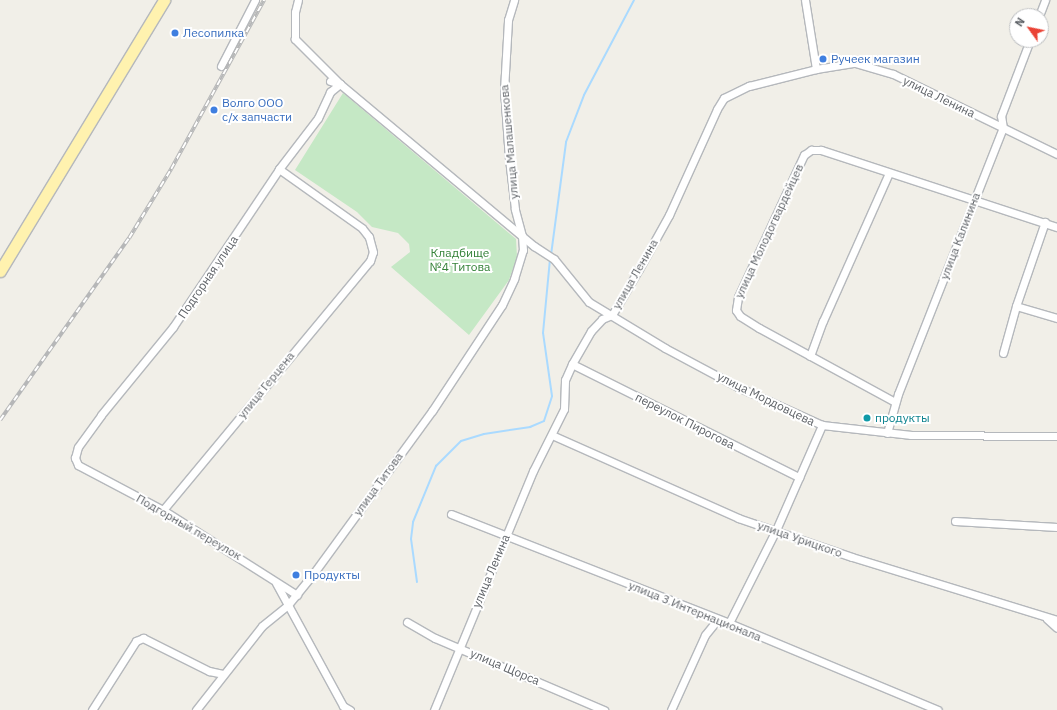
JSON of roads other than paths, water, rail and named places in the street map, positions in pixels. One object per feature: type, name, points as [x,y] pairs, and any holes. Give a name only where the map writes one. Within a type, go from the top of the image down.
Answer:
[{"type":"main road","points":[[0,271],[164,0]]},
{"type":"street","points":[[221,66],[255,0]]},
{"type":"street","points":[[298,0],[295,12],[295,39],[340,84],[522,236]]},
{"type":"street","name":"улица Малашенкова","points":[[514,0],[508,20],[504,90],[509,158],[515,209],[522,236]]},
{"type":"street","points":[[805,0],[816,69]]},
{"type":"street","name":"улица Калинина","points":[[887,432],[895,402],[1003,128],[1001,116],[1027,48]]},
{"type":"street","name":"улица Ленина","points":[[434,710],[534,472],[564,409],[565,380],[572,364],[591,331],[602,319],[612,315],[669,215],[717,109],[724,98],[749,86],[816,69],[855,63],[871,66],[1057,154]]},
{"type":"street","points":[[330,81],[340,84]]},
{"type":"street","name":"Подгорная улица","points":[[78,465],[75,458],[78,447],[173,328],[279,169],[318,118],[330,92],[340,84]]},
{"type":"street","name":"улица Молодогвардейцев","points":[[895,402],[740,316],[736,310],[738,297],[801,162],[811,150],[821,150],[973,201],[1045,222],[1057,227]]},
{"type":"street","name":"улица Герцена","points":[[163,510],[370,261],[374,252],[369,237],[362,228],[279,169]]},
{"type":"street","points":[[810,356],[823,321],[890,173]]},
{"type":"street","points":[[1003,353],[1016,306],[1045,222]]},
{"type":"street","name":"улица Мордовцева","points":[[522,236],[542,252],[554,259],[589,302],[665,348],[738,387],[822,425],[887,432],[1057,436]]},
{"type":"street","name":"улица Титова","points":[[196,710],[262,626],[287,606],[297,595],[432,411],[502,305],[514,279],[523,250],[522,236]]},
{"type":"street","points":[[523,250],[534,246]]},
{"type":"street","points":[[1016,306],[1057,318]]},
{"type":"street","name":"переулок Пирогова","points":[[572,364],[799,477]]},
{"type":"street","points":[[728,623],[776,530],[822,425]]},
{"type":"street","name":"улица Урицкого","points":[[552,435],[738,518],[852,557],[1047,619],[1057,620]]},
{"type":"street","name":"Подгорный переулок","points":[[78,465],[163,510],[273,578],[297,595]]},
{"type":"street","name":"улица 3 Интернационала","points":[[451,514],[507,535],[717,620],[728,623],[938,710]]},
{"type":"street","points":[[955,521],[1057,527]]},
{"type":"street","points":[[273,578],[343,706],[350,710]]},
{"type":"street","points":[[1047,619],[1057,628]]},
{"type":"street","points":[[671,710],[705,635],[717,620]]},
{"type":"street","name":"улица Щорса","points":[[407,622],[459,648],[604,710]]},
{"type":"street","points":[[92,710],[136,642],[142,638],[208,671],[223,674]]},
{"type":"waterway","points":[[551,255],[566,142],[584,95],[634,0]]},
{"type":"waterway","points":[[417,582],[411,539],[413,522],[436,466],[461,441],[484,434],[530,427],[544,421],[552,396],[543,333],[550,259]]},
{"type":"railway","points":[[0,420],[129,238],[171,169],[264,0]]},
{"type":"place","name":"Лесопилка","points":[[175,33]]},
{"type":"place","name":"Ручеек магазин","points":[[823,59]]},
{"type":"place","name":"Волго ООО с/х запчасти","points":[[214,110]]},
{"type":"place","name":"продукты","points":[[867,418]]},
{"type":"place","name":"Продукты","points":[[296,575]]},
{"type":"park label","name":"Кладбище №4 Титова","points":[[460,260]]}]
